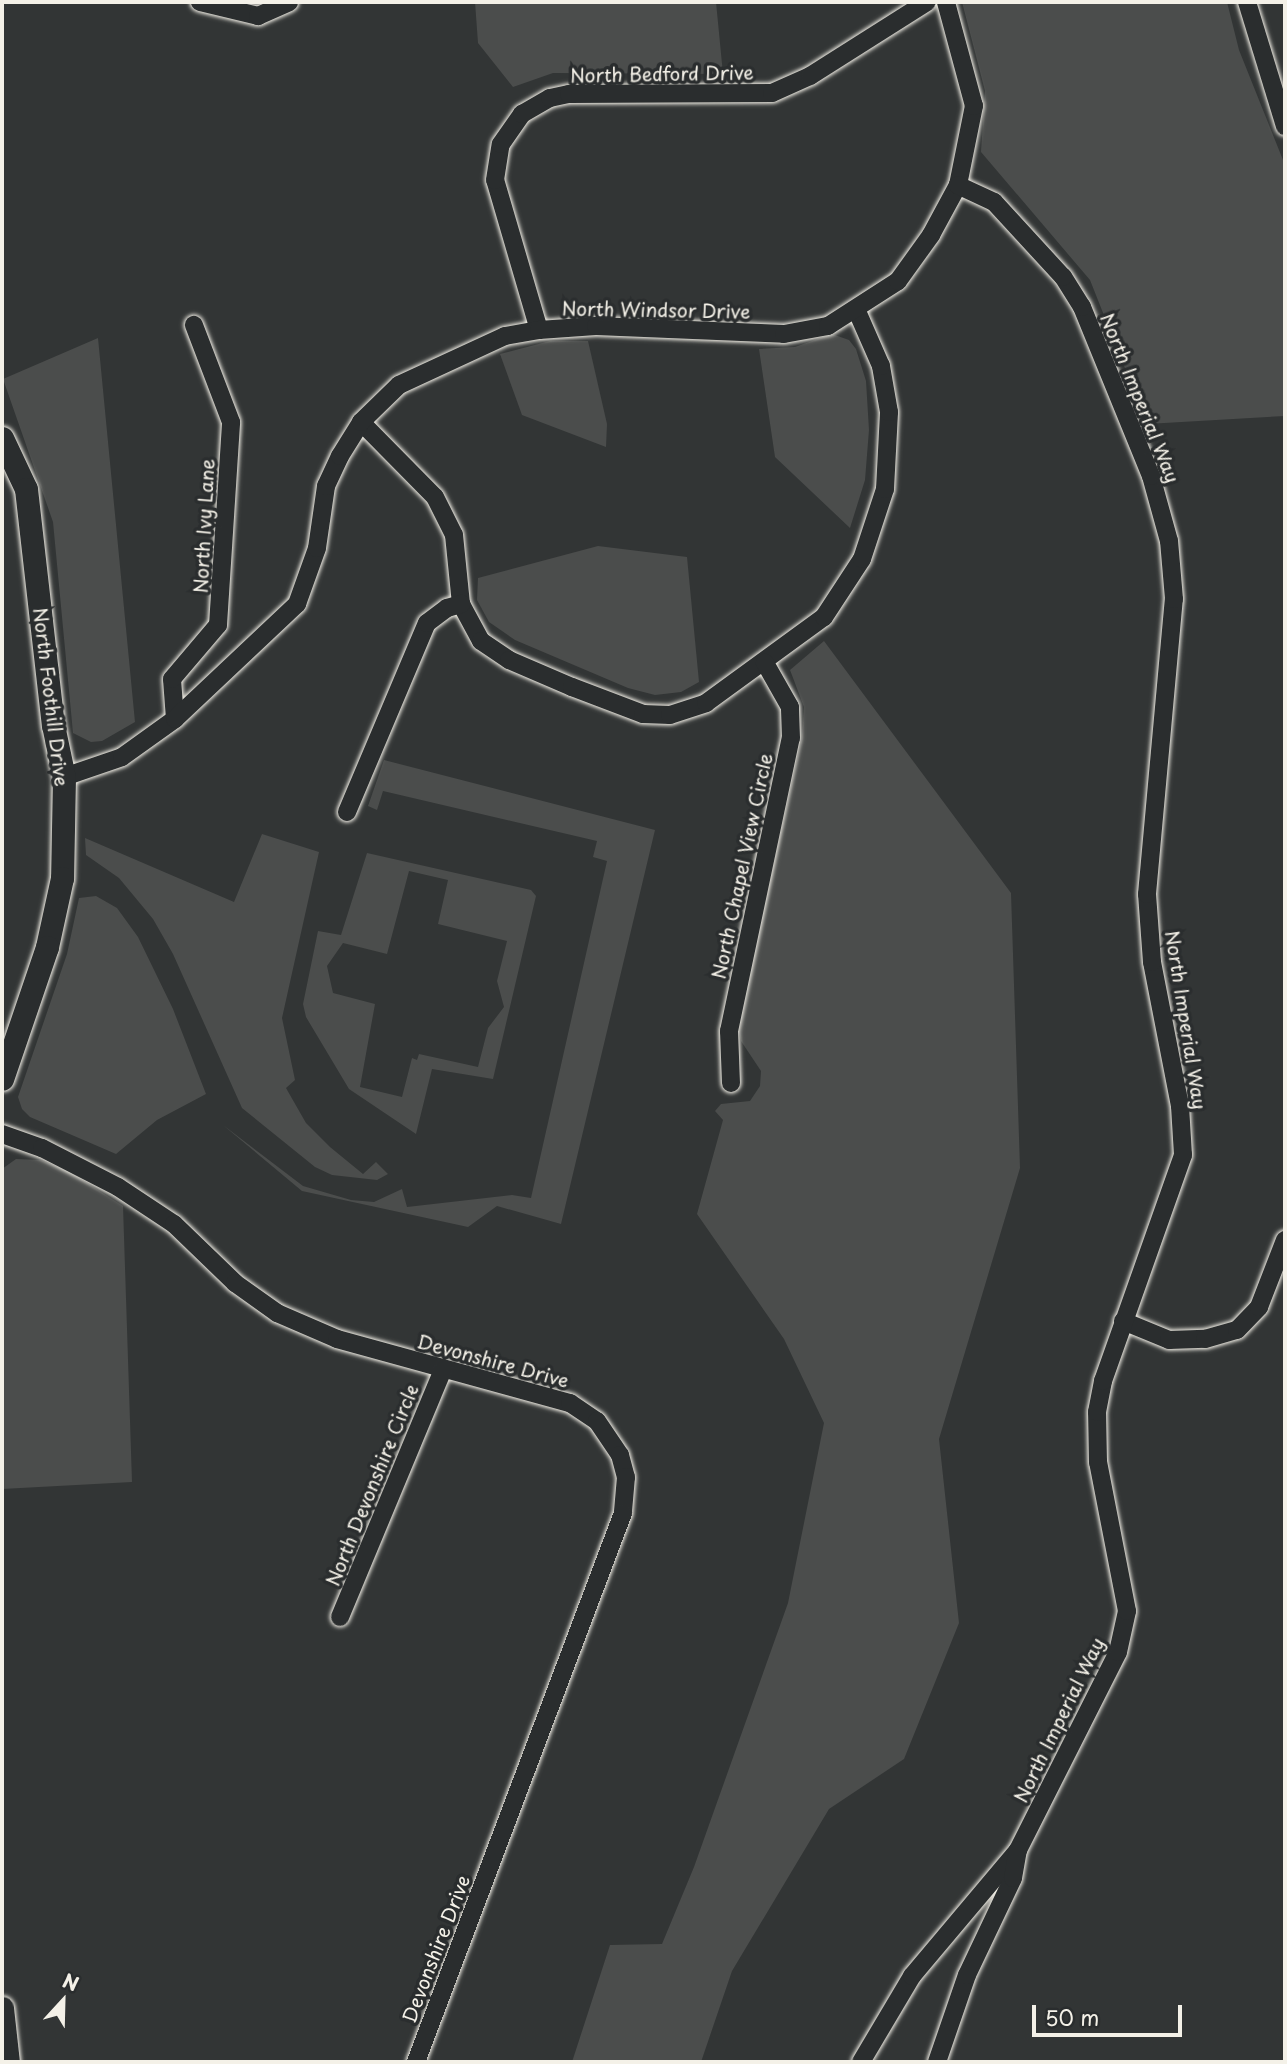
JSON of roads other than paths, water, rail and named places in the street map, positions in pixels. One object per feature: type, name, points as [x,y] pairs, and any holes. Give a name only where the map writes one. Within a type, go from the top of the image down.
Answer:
[{"type":"street","points":[[200,2],[258,16],[289,2]]},
{"type":"street","name":"North Bedford Drive","points":[[539,330],[495,180],[501,144],[522,114],[550,98],[569,94],[772,93],[810,76],[927,2]]},
{"type":"street","name":"North Windsor Drive","points":[[64,777],[122,757],[174,719],[297,604],[317,548],[326,486],[361,422],[399,384],[505,336],[539,330],[596,326],[784,334],[828,326],[898,281],[932,235],[958,185],[974,106],[946,2]]},
{"type":"street","points":[[1247,2],[1285,126]]},
{"type":"street","name":"North Imperial Way","points":[[862,2062],[912,1976],[1018,1850],[1125,1630],[1125,1594],[1096,1439],[1103,1381],[1183,1155],[1180,1106],[1152,962],[1147,894],[1174,599],[1169,541],[1152,476],[1082,307],[1063,277],[994,202],[958,185]]},
{"type":"street","points":[[361,422],[435,497],[454,535],[461,604],[481,641],[509,660],[643,714],[670,715],[706,703],[765,663],[824,617],[862,559],[882,501],[889,412],[881,366],[856,310]]},
{"type":"street","name":"North Ivy Lane","points":[[174,719],[172,679],[218,625],[232,422],[194,325]]},
{"type":"street","name":"North Foothill Drive","points":[[2,1079],[47,947],[62,878],[64,777],[53,724],[26,489],[3,451]]},
{"type":"street","points":[[347,812],[427,622],[447,608],[461,604]]},
{"type":"street","name":"North Chapel View Circle","points":[[732,1083],[729,1031],[791,738],[790,707],[765,663]]},
{"type":"street","name":"Devonshire Drive","points":[[2,1134],[42,1148],[118,1187],[174,1224],[235,1283],[277,1313],[337,1339],[583,1410],[612,1438],[620,1455],[626,1495],[623,1513],[416,2062]]},
{"type":"street","points":[[1123,1321],[1169,1340],[1205,1339],[1237,1329],[1259,1307],[1285,1240]]},
{"type":"street","name":"North Devonshire Circle","points":[[340,1616],[443,1369]]},
{"type":"street","name":"North Imperial Way","points":[[937,2062],[967,1975],[1013,1878],[1018,1850]]},
{"type":"street","points":[[2,2008],[8,2062]]}]
